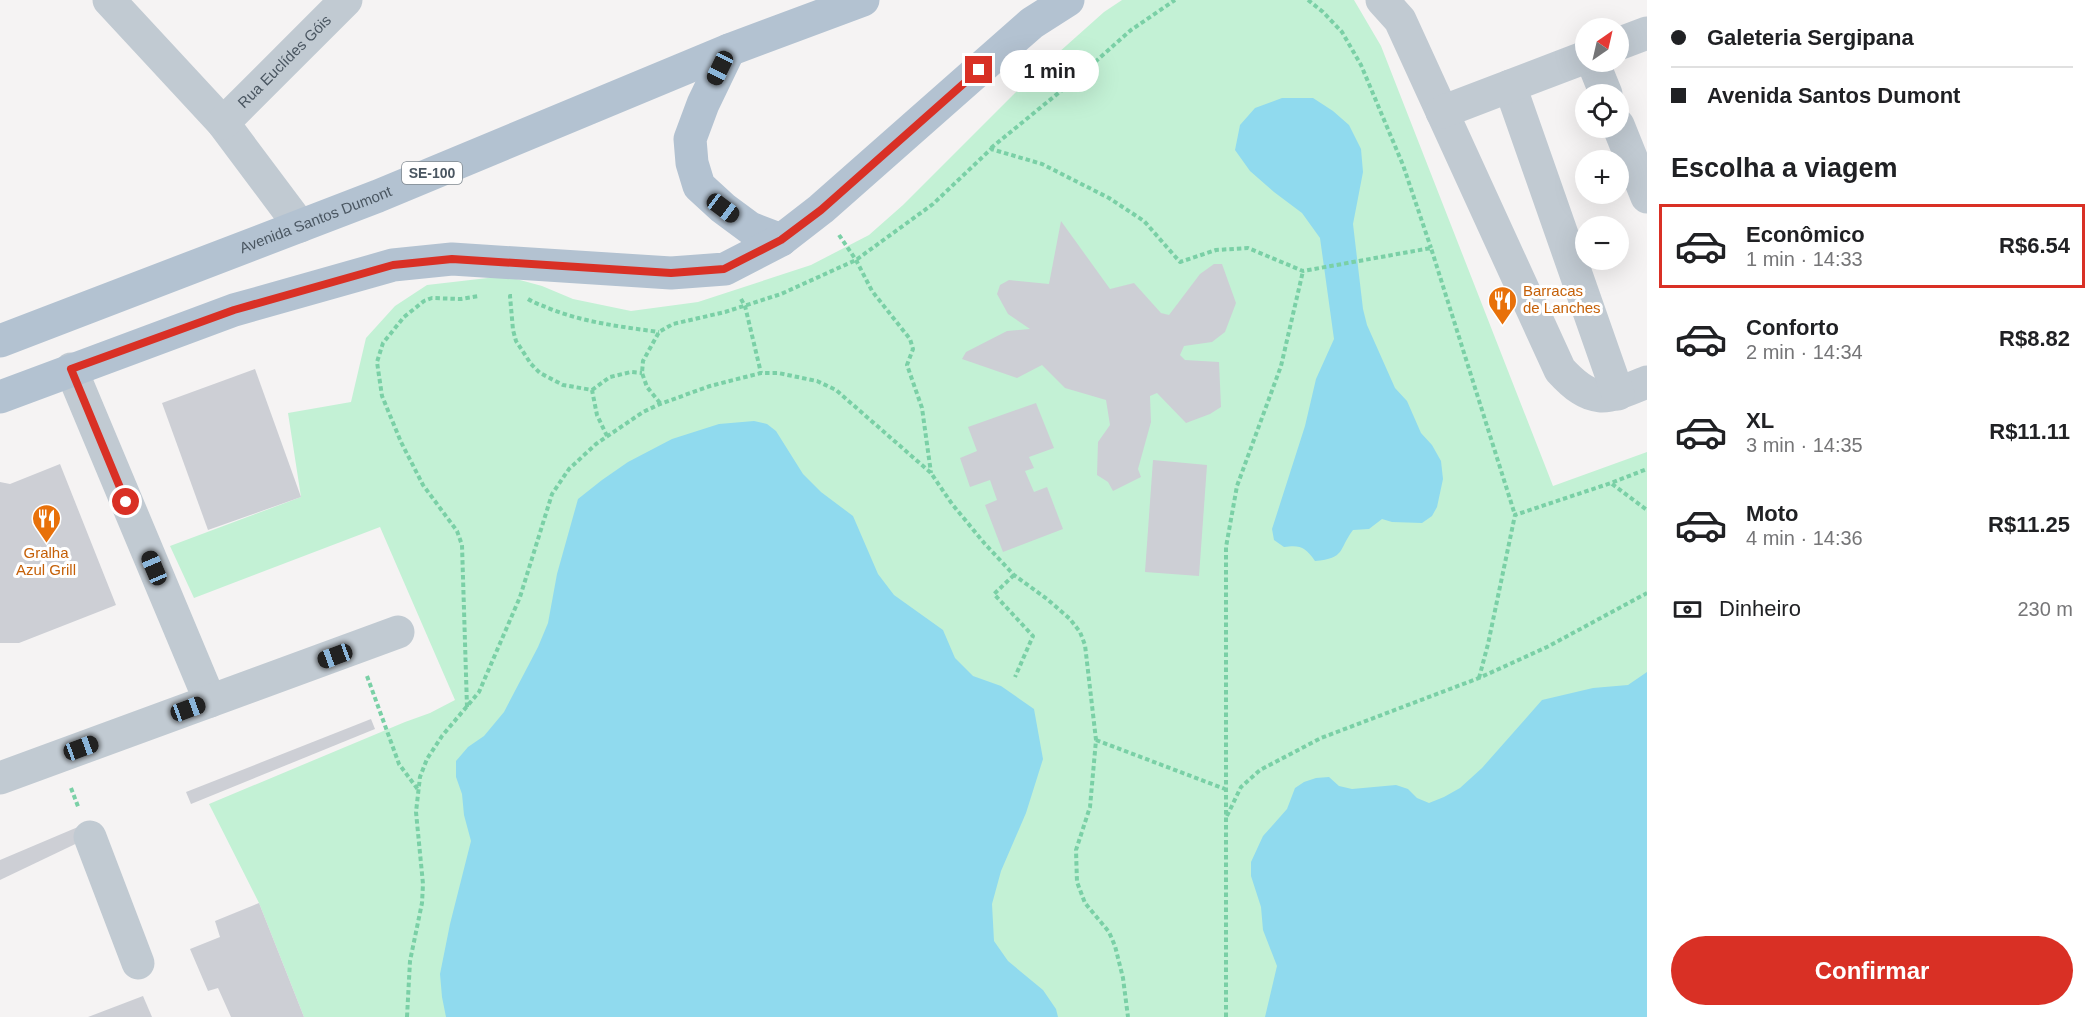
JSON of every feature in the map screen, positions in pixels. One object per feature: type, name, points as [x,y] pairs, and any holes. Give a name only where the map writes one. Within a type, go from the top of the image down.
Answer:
[{"type":"main road","name":"Avenida Santos Dumont","points":[[0,341],[378,196],[729,50],[863,0]]},
{"type":"main road","points":[[0,397],[234,310],[393,265],[452,259],[671,273],[724,269],[781,240],[821,210],[1032,23],[1068,0]]},
{"type":"main road","points":[[729,50],[703,104],[690,139],[692,163],[699,186],[723,208],[750,228],[781,240]]},
{"type":"street","points":[[109,0],[223,123],[300,226]]},
{"type":"street","name":"Rua Euclídes Góis","points":[[223,123],[346,0]]},
{"type":"street","points":[[1382,0],[1400,20],[1560,369],[1574,384],[1596,397],[1633,388],[1510,86]]},
{"type":"street","points":[[1629,40],[1647,33]]},
{"type":"street","points":[[1442,111],[1575,61]]},
{"type":"street","points":[[1623,138],[1647,197]]},
{"type":"street","points":[[71,369],[210,701]]},
{"type":"street","points":[[0,778],[398,632]]},
{"type":"street","points":[[90,837],[138,963]]},
{"type":"path","points":[[660,404],[647,387],[642,373],[643,361],[659,332],[673,324],[745,306],[781,294],[856,260],[933,204],[991,148],[1131,30],[1175,0]]},
{"type":"path","points":[[1308,0],[1342,32],[1361,65],[1403,165],[1515,515],[1479,678]]},
{"type":"path","points":[[991,148],[1042,164],[1109,198],[1144,221],[1180,262],[1216,250],[1248,248],[1303,271],[1431,248]]},
{"type":"path","points":[[821,210],[856,260],[872,291],[910,339],[913,349],[907,365],[922,408],[931,473]]},
{"type":"path","points":[[724,269],[745,306],[761,373]]},
{"type":"path","points":[[1226,1017],[1225,574],[1232,510],[1244,466],[1281,366],[1303,271]]},
{"type":"path","points":[[467,707],[462,545],[457,531],[423,485],[401,442],[382,396],[377,362],[383,343],[404,317],[424,301],[432,298],[461,299],[482,295]]},
{"type":"path","points":[[501,295],[517,296]]},
{"type":"path","points":[[510,296],[516,341],[540,373],[562,385],[592,390],[610,377],[631,372],[642,373]]},
{"type":"path","points":[[525,297],[535,304],[598,324],[659,332]]},
{"type":"path","points":[[407,1017],[410,961],[422,903],[423,884],[416,812],[420,777],[427,759],[442,736],[480,692],[520,597],[552,494],[569,469],[607,436],[660,404],[710,386],[761,373],[778,373],[817,381],[836,390],[931,473],[952,504],[1014,576],[1059,608],[1080,632],[1085,645],[1096,740],[1090,807],[1076,850],[1077,882],[1085,903],[1109,932],[1115,946],[1123,978],[1128,1017]]},
{"type":"path","points":[[592,390],[597,414],[607,436]]},
{"type":"path","points":[[1515,515],[1647,469]]},
{"type":"path","points":[[1611,483],[1647,510]]},
{"type":"path","points":[[1014,576],[994,594],[1033,636],[1015,677]]},
{"type":"path","points":[[1227,817],[1241,787],[1260,771],[1321,738],[1479,678],[1546,647],[1647,594]]},
{"type":"path","points":[[356,648],[399,764],[418,790]]},
{"type":"path","points":[[1096,740],[1225,789]]},
{"type":"path","points":[[59,756],[90,837]]},
{"type":"green space","points":[[1122,0],[1354,0],[1381,46],[1553,486],[1647,452],[1647,1017],[304,1017],[259,903],[209,804],[430,713],[455,700],[380,527],[194,598],[170,546],[301,497],[288,413],[351,402],[366,338],[395,306],[427,285],[505,276],[542,286],[573,299],[631,311],[698,302],[811,265],[869,235],[903,205],[1030,78],[1104,12]]},
{"type":"water","points":[[1282,98],[1313,98],[1349,125],[1361,149],[1363,172],[1353,224],[1363,309],[1367,325],[1395,388],[1407,401],[1421,433],[1432,445],[1441,461],[1443,479],[1437,507],[1432,516],[1422,523],[1392,522],[1382,519],[1369,529],[1353,530],[1337,555],[1315,561],[1302,548],[1284,547],[1274,540],[1272,529],[1305,426],[1316,379],[1334,339],[1320,238],[1302,213],[1250,171],[1235,150],[1240,125],[1255,108]]},
{"type":"water","points":[[754,421],[767,424],[776,431],[803,474],[821,492],[853,516],[878,574],[894,595],[943,630],[955,658],[973,676],[1001,686],[1034,709],[1043,759],[1026,813],[1001,871],[992,904],[994,941],[1008,961],[1043,990],[1056,1009],[1058,1017],[446,1017],[440,974],[471,841],[464,815],[462,794],[456,777],[456,761],[468,747],[484,736],[504,712],[538,647],[548,623],[557,574],[578,499],[628,462],[672,439],[719,424]]},
{"type":"water","points":[[1647,672],[1647,1017],[1265,1017],[1277,966],[1263,930],[1261,907],[1251,876],[1251,862],[1263,836],[1287,809],[1295,788],[1316,778],[1329,777],[1339,786],[1352,789],[1396,785],[1408,789],[1417,798],[1429,803],[1460,788],[1482,768],[1542,700],[1593,688],[1628,685]]},
{"type":"building","points":[[1061,221],[1110,289],[1134,283],[1161,313],[1169,315],[1200,274],[1214,264],[1222,264],[1236,303],[1225,332],[1212,342],[1184,346],[1180,355],[1185,360],[1219,362],[1221,407],[1186,423],[1157,393],[1150,396],[1151,422],[1138,469],[1141,477],[1113,491],[1108,482],[1097,475],[1098,442],[1110,425],[1106,400],[1065,388],[1042,365],[1017,378],[962,359],[966,352],[1007,331],[1030,329],[1008,314],[997,294],[1000,285],[1009,280],[1049,284]]},
{"type":"building","points":[[255,369],[301,497],[208,530],[162,403]]},
{"type":"building","points":[[1036,403],[1054,448],[1029,457],[1034,468],[1025,471],[1034,492],[1047,487],[1063,529],[1003,552],[985,505],[997,500],[990,480],[970,487],[960,458],[977,451],[968,427]]},
{"type":"building","points":[[1153,460],[1207,465],[1199,576],[1145,572]]},
{"type":"building","name":"Gralha Azul Grill","points":[[60,464],[116,605],[19,643],[0,643],[0,482],[10,484]]},
{"type":"building","points":[[371,719],[375,729],[191,804],[186,792]]},
{"type":"building","points":[[85,824],[90,837],[0,880],[0,860]]},
{"type":"building","points":[[259,903],[304,1017],[231,1017],[218,988],[208,991],[190,949],[220,937],[215,921]]},
{"type":"building","points":[[143,996],[152,1017],[88,1017]]},
{"type":"place","name":"Barracas de Lanches","points":[[1502,326]]},
{"type":"place","name":"Gralha Azul Grill","points":[[46,544]]},
{"type":"route","points":[[126,502],[71,369],[234,310],[393,265],[452,259],[671,273],[724,269],[781,240],[821,210],[979,70]]}]
